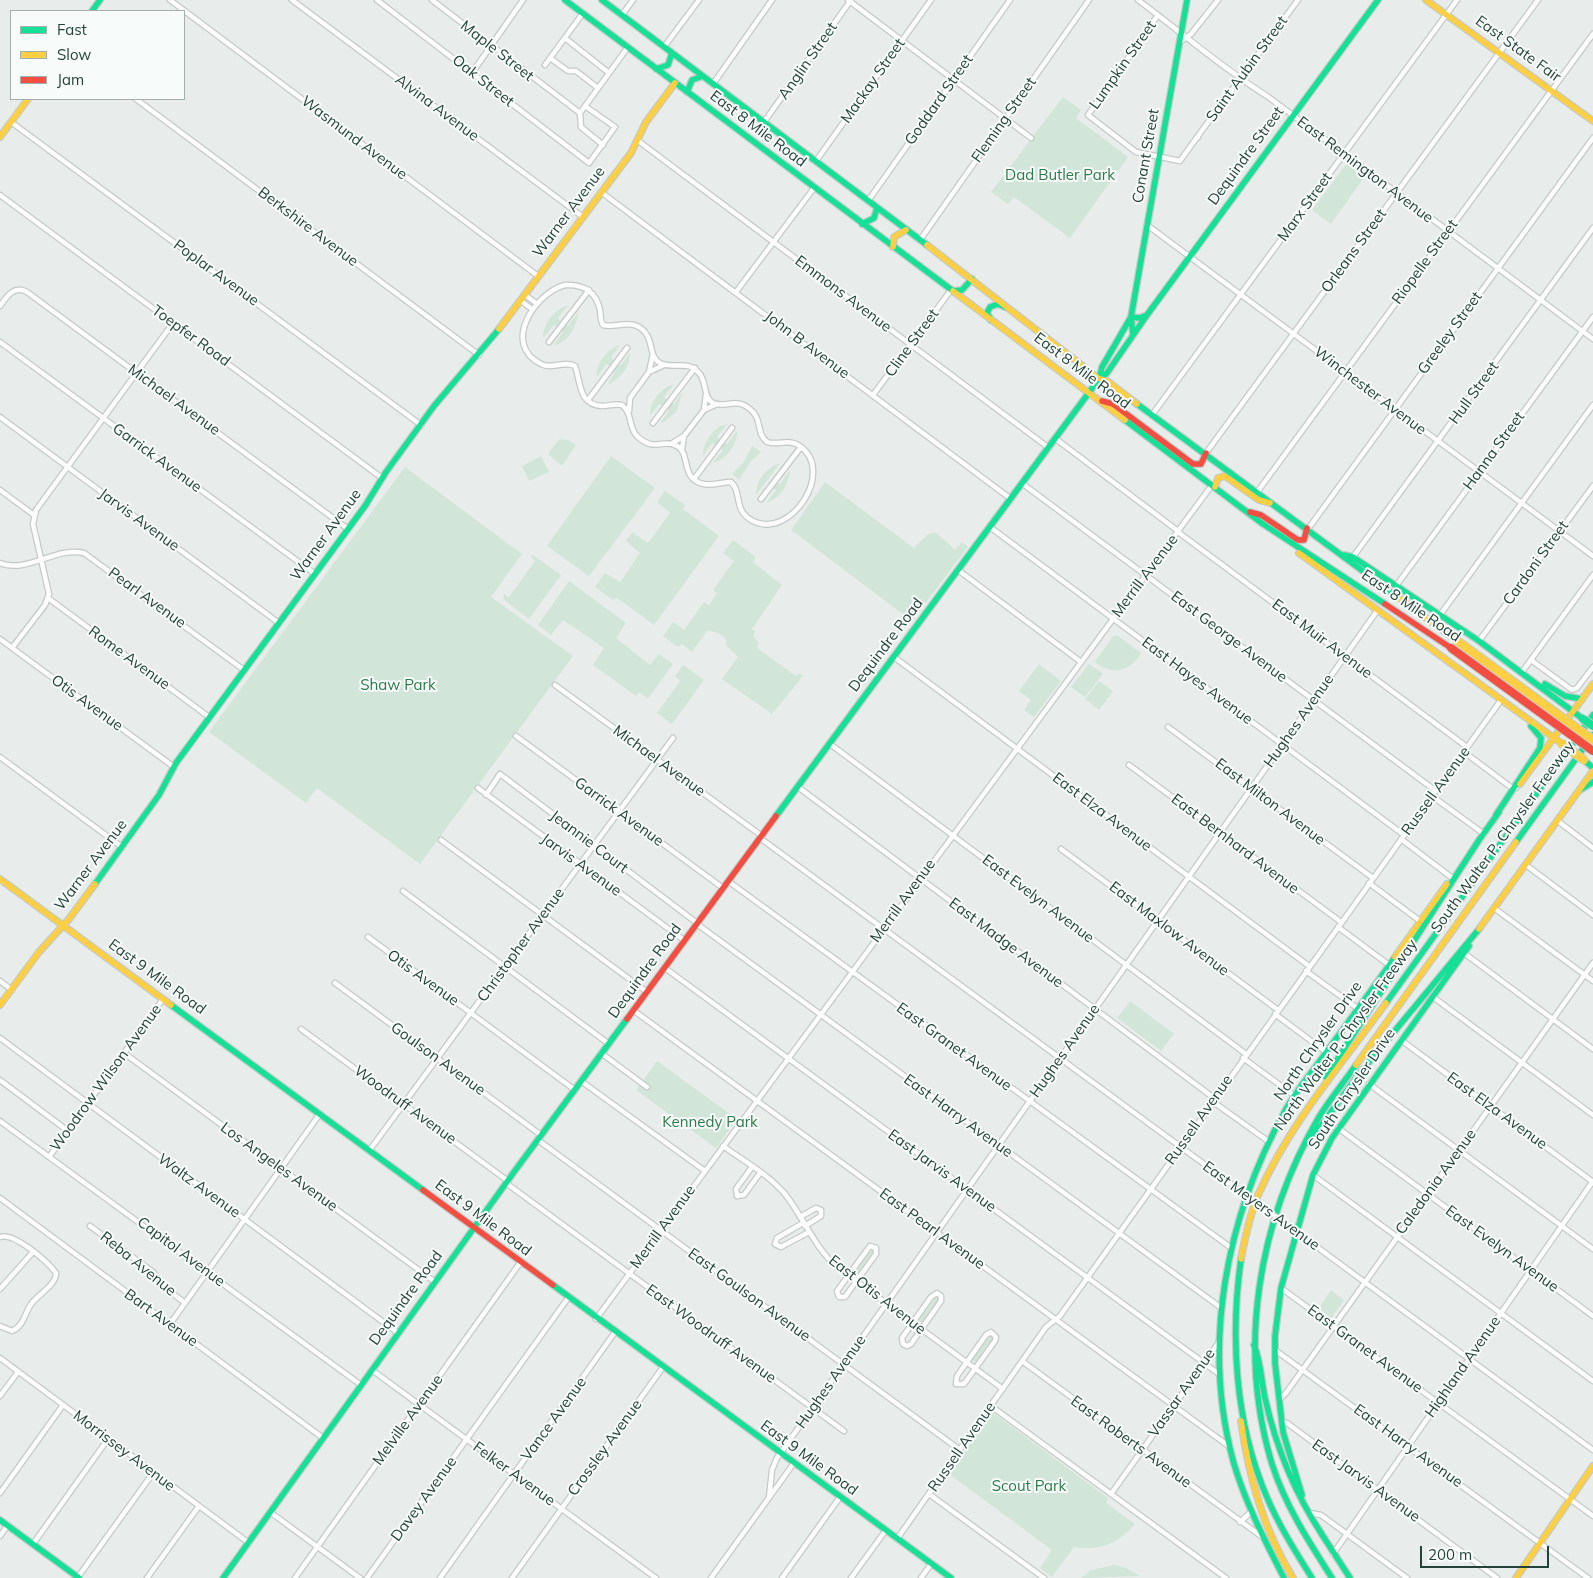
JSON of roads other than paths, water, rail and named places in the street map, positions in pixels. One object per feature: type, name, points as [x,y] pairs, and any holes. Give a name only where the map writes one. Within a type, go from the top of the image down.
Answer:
[{"type":"main road","name":"East 8 Mile Road","points":[[566,0],[1213,486],[1290,542],[1450,648],[1593,751]]},
{"type":"main road","name":"East 8 Mile Road","points":[[602,0],[972,279],[1021,317],[1098,382],[1107,381],[1344,554],[1355,565],[1593,740]]},
{"type":"main road","name":"Conant Street","points":[[1133,334],[1131,317],[1180,42],[1184,34],[1187,0]]},
{"type":"main road","name":"Dequindre Street","points":[[1133,334],[1144,322],[1147,314],[1378,0]]},
{"type":"main road","name":"East State Fair","points":[[1426,0],[1593,121]]},
{"type":"main road","points":[[656,69],[668,65],[672,53]]},
{"type":"main road","points":[[687,92],[692,80],[703,76]]},
{"type":"main road","name":"Warner Avenue","points":[[0,1005],[42,948],[63,925],[122,847],[162,791],[174,767],[209,717],[348,529],[382,478],[442,396],[479,355],[631,153],[646,122],[675,83]]},
{"type":"main road","points":[[0,137],[27,100]]},
{"type":"main road","points":[[862,224],[874,218],[877,208]]},
{"type":"main road","points":[[893,247],[894,236],[906,230]]},
{"type":"main road","points":[[951,290],[962,291],[972,279]]},
{"type":"main road","points":[[998,326],[988,316],[988,310],[993,305],[1002,306],[1021,317]]},
{"type":"main road","points":[[1131,317],[1140,318],[1147,314]]},
{"type":"main road","name":"Conant Street","points":[[1098,382],[1102,367],[1131,317]]},
{"type":"main road","points":[[1098,382],[1107,373],[1133,334]]},
{"type":"main road","name":"Dequindre Road","points":[[223,1578],[473,1228],[1098,382]]},
{"type":"main road","points":[[1098,400],[1113,404],[1193,464],[1201,464],[1206,453]]},
{"type":"main road","points":[[1213,486],[1218,478],[1225,476],[1259,500],[1276,505]]},
{"type":"main road","points":[[1246,510],[1261,515],[1300,541],[1305,538],[1308,528]]},
{"type":"main road","points":[[1290,542],[1300,554],[1514,708],[1584,760],[1593,770]]},
{"type":"main road","name":"East 8 Mile Road","points":[[1344,554],[1353,556],[1440,614],[1522,672],[1593,726]]},
{"type":"main road","points":[[1522,672],[1530,674],[1565,696],[1582,699]]},
{"type":"main road","points":[[1516,787],[1558,741],[1574,711],[1593,684]]},
{"type":"main road","points":[[1514,708],[1538,733],[1541,743],[1516,787]]},
{"type":"main road","name":"North Walter P. Chrysler Freeway","points":[[1312,1578],[1269,1504],[1251,1449],[1238,1387],[1234,1330],[1235,1297],[1244,1242],[1272,1166],[1307,1109],[1399,986],[1593,715]]},
{"type":"main road","name":"South Walter P. Chrysler Freeway","points":[[1332,1578],[1292,1511],[1270,1456],[1257,1407],[1252,1340],[1262,1258],[1281,1195],[1300,1152],[1319,1117],[1593,735]]},
{"type":"main road","name":"South Chrysler Drive","points":[[1350,1578],[1333,1554],[1310,1513],[1292,1464],[1278,1400],[1275,1350],[1281,1288],[1296,1231],[1313,1175],[1338,1128],[1593,770]]},
{"type":"main road","points":[[1580,790],[1588,788],[1593,782]]},
{"type":"main road","name":"North Chrysler Drive","points":[[1284,1578],[1261,1536],[1251,1512],[1230,1447],[1219,1374],[1219,1342],[1220,1307],[1230,1247],[1268,1141],[1295,1096],[1516,787]]},
{"type":"main road","points":[[1307,1109],[1420,929],[1478,846],[1481,837]]},
{"type":"main road","name":"East 9 Mile Road","points":[[0,879],[950,1578]]},
{"type":"main road","points":[[1300,1152],[1360,1073],[1479,929]]},
{"type":"main road","points":[[1252,1340],[1259,1354],[1265,1396],[1290,1477],[1308,1515],[1323,1536]]},
{"type":"main road","points":[[1238,1387],[1244,1446],[1256,1493],[1278,1550],[1293,1578]]},
{"type":"main road","points":[[1516,1578],[1593,1466]]},
{"type":"main road","points":[[0,1520],[78,1578]]},
{"type":"street","name":"Wasmund Avenue","points":[[170,0],[183,10]]},
{"type":"street","name":"Alvina Avenue","points":[[292,0],[583,217]]},
{"type":"street","name":"Oak Street","points":[[377,0],[589,163],[603,146]]},
{"type":"street","name":"Maple Street","points":[[432,0],[580,114]]},
{"type":"street","points":[[472,73],[523,0]]},
{"type":"street","points":[[622,15],[633,0]]},
{"type":"street","points":[[664,47],[699,0]]},
{"type":"street","points":[[713,84],[772,0]]},
{"type":"street","name":"Mackay Street","points":[[816,162],[931,0]]},
{"type":"street","name":"Goddard Street","points":[[868,201],[1010,0]]},
{"type":"street","name":"Fleming Street","points":[[920,240],[1089,0]]},
{"type":"street","name":"East Remington Avenue","points":[[1138,0],[1240,79],[1293,116],[1593,340]]},
{"type":"street","points":[[1184,34],[1218,0]]},
{"type":"street","name":"Saint Aubin Street","points":[[1159,156],[1180,161],[1298,0]]},
{"type":"street","name":"Marx Street","points":[[1152,414],[1457,0]]},
{"type":"street","name":"Orleans Street","points":[[1206,453],[1538,0]]},
{"type":"street","points":[[850,1],[1032,138]]},
{"type":"street","name":"Anglin Street","points":[[764,122],[850,1]]},
{"type":"street","name":"Wasmund Avenue","points":[[185,11],[538,276]]},
{"type":"street","points":[[545,65],[583,13]]},
{"type":"street","name":"Lumpkin Street","points":[[1158,15],[1088,116],[1135,151],[1159,156]]},
{"type":"street","name":"Riopelle Street","points":[[1258,491],[1593,34]]},
{"type":"street","points":[[565,38],[609,73]]},
{"type":"street","points":[[585,106],[615,127],[603,146],[581,127],[580,114],[585,106],[628,47]]},
{"type":"street","points":[[550,58],[568,71],[576,71],[598,88]]},
{"type":"street","name":"Berkshire Avenue","points":[[137,100],[479,355]]},
{"type":"street","name":"Poplar Avenue","points":[[11,122],[421,425]]},
{"type":"street","name":"Greeley Street","points":[[1308,528],[1593,138]]},
{"type":"street","name":"Emmons Avenue","points":[[637,140],[1049,448]]},
{"type":"street","points":[[736,292],[814,188]]},
{"type":"street","name":"John B Avenue","points":[[601,192],[1011,499]]},
{"type":"street","name":"Toepfer Road","points":[[0,195],[382,478]]},
{"type":"street","name":"Winchester Avenue","points":[[1147,225],[1593,556]]},
{"type":"street","name":"Hull Street","points":[[1353,556],[1593,228]]},
{"type":"street","points":[[653,353],[649,372],[630,398],[618,404],[601,406],[588,400],[580,389],[575,366],[568,364],[545,366],[535,360],[526,350],[524,332],[536,303],[560,287],[578,285],[589,290],[598,300],[603,325],[629,324],[638,326],[650,338],[656,360],[666,365]]},
{"type":"street","name":"Michael Avenue","points":[[0,306],[13,290],[24,290],[348,529]]},
{"type":"street","points":[[549,342],[589,290]]},
{"type":"street","name":"Cline Street","points":[[873,395],[951,290]]},
{"type":"street","points":[[523,298],[536,303]]},
{"type":"street","points":[[523,298],[532,309]]},
{"type":"street","name":"Hanna Street","points":[[1396,586],[1593,317]]},
{"type":"street","points":[[12,648],[48,598],[48,585],[34,526],[34,515],[67,466],[173,323]]},
{"type":"street","name":"Garrick Avenue","points":[[0,342],[315,574]]},
{"type":"street","points":[[588,400],[627,348]]},
{"type":"street","points":[[649,372],[666,365],[682,364],[695,368],[703,378],[709,399],[720,404]]},
{"type":"street","points":[[653,424],[695,368]]},
{"type":"street","points":[[630,398],[629,411],[635,434],[652,446],[671,444],[684,436],[704,410],[707,393]]},
{"type":"street","points":[[618,404],[629,411]]},
{"type":"street","points":[[684,436],[682,449],[687,471],[694,479],[704,484],[731,482],[736,489],[741,512],[758,523],[775,522],[791,514],[803,502],[810,487],[813,470],[810,458],[801,446],[786,442],[767,442],[760,435],[758,421],[752,412],[740,404],[720,404],[704,410]]},
{"type":"street","points":[[1440,614],[1593,404]]},
{"type":"street","name":"Jarvis Avenue","points":[[0,417],[279,623]]},
{"type":"street","points":[[694,479],[732,428]]},
{"type":"street","name":"East Muir Avenue","points":[[1056,439],[1467,747]]},
{"type":"street","points":[[671,444],[682,449]]},
{"type":"street","points":[[761,499],[801,446]]},
{"type":"street","name":"East George Avenue","points":[[1023,484],[1436,791]]},
{"type":"street","name":"Merrill Avenue","points":[[596,1318],[952,835],[1213,486]]},
{"type":"street","name":"Cardoni Street","points":[[1479,641],[1593,486]]},
{"type":"street","points":[[0,490],[34,515]]},
{"type":"street","name":"East Hayes Avenue","points":[[990,527],[1404,835]]},
{"type":"street","name":"Pearl Avenue","points":[[42,559],[72,552],[87,555],[244,670]]},
{"type":"street","points":[[0,563],[13,566],[42,559]]},
{"type":"street","points":[[958,570],[1081,662]]},
{"type":"street","points":[[1522,672],[1593,575]]},
{"type":"street","name":"Rome Avenue","points":[[48,598],[209,717]]},
{"type":"street","name":"Hughes Avenue","points":[[769,1498],[772,1470],[780,1453],[1377,611]]},
{"type":"street","name":"Otis Avenue","points":[[0,639],[174,767]]},
{"type":"street","name":"East Elza Avenue","points":[[894,657],[1188,876],[1357,1008]]},
{"type":"street","points":[[1531,660],[1572,690],[1577,688],[1593,667]]},
{"type":"street","name":"Michael Avenue","points":[[555,685],[761,837]]},
{"type":"street","name":"Russell Avenue","points":[[897,1539],[1046,1327],[1056,1320],[1501,700]]},
{"type":"street","name":"East Milton Avenue","points":[[1168,727],[1373,878]]},
{"type":"street","name":"Garrick Avenue","points":[[516,736],[619,812],[726,885]]},
{"type":"street","name":"Christopher Avenue","points":[[369,1151],[673,738]]},
{"type":"street","name":"East Evelyn Avenue","points":[[830,744],[1126,964],[1295,1096]]},
{"type":"street","points":[[1464,752],[1516,787]]},
{"type":"street","points":[[0,757],[122,847]]},
{"type":"street","name":"East Bernhard Avenue","points":[[1129,765],[1220,832],[1389,965]]},
{"type":"street","name":"Jeannie Court","points":[[486,795],[500,774],[697,924]]},
{"type":"street","name":"East Madge Avenue","points":[[798,787],[1095,1008],[1268,1141]]},
{"type":"street","name":"Jarvis Avenue","points":[[478,788],[685,941]]},
{"type":"street","points":[[1432,796],[1481,837]]},
{"type":"street","points":[[1558,821],[1593,848]]},
{"type":"street","name":"East Meyers Avenue","points":[[761,837],[883,929],[1593,1450]]},
{"type":"street","points":[[1401,839],[1451,877]]},
{"type":"street","points":[[441,840],[647,992]]},
{"type":"street","name":"East Maxlow Avenue","points":[[1061,849],[1157,920],[1326,1052]]},
{"type":"street","points":[[1526,865],[1593,915]]},
{"type":"street","points":[[1369,883],[1420,921]]},
{"type":"street","name":"East Granet Avenue","points":[[726,885],[852,972],[1149,1190],[1230,1247]]},
{"type":"street","points":[[403,892],[608,1044]]},
{"type":"street","points":[[1494,908],[1593,982]]},
{"type":"street","name":"East Harry Avenue","points":[[697,924],[1220,1307]]},
{"type":"street","name":"Otis Avenue","points":[[368,937],[575,1090]]},
{"type":"street","points":[[1464,953],[1593,1048]]},
{"type":"street","name":"Caledonia Avenue","points":[[1278,1400],[1334,1326],[1593,963]]},
{"type":"street","name":"East Jarvis Avenue","points":[[665,968],[1219,1374]]},
{"type":"street","points":[[0,981],[12,990]]},
{"type":"street","name":"Goulson Avenue","points":[[335,983],[437,1058],[540,1138]]},
{"type":"street","points":[[1432,997],[1593,1115]]},
{"type":"street","name":"Woodrow Wilson Avenue","points":[[49,1157],[163,998]]},
{"type":"street","name":"East Pearl Avenue","points":[[633,1010],[1230,1447]]},
{"type":"street","name":"Woodruff Avenue","points":[[302,1029],[507,1182]]},
{"type":"street","name":"Waltz Avenue","points":[[0,1038],[398,1333]]},
{"type":"street","name":"East Elza Avenue","points":[[1401,1040],[1593,1182]]},
{"type":"street","name":"Los Angeles Avenue","points":[[124,1053],[435,1282]]},
{"type":"street","points":[[602,1054],[647,1087]]},
{"type":"street","points":[[0,1080],[68,1131]]},
{"type":"street","points":[[581,1081],[705,1171]]},
{"type":"street","points":[[1369,1084],[1593,1249]]},
{"type":"street","points":[[170,1324],[319,1115]]},
{"type":"street","name":"Capitol Avenue","points":[[0,1121],[361,1385]]},
{"type":"street","name":"East Evelyn Avenue","points":[[1338,1128],[1593,1316]]},
{"type":"street","name":"East Goulson Avenue","points":[[540,1138],[661,1230],[960,1450]]},
{"type":"street","name":"East Otis Avenue","points":[[723,1146],[781,1190],[822,1252],[848,1276],[1003,1389]]},
{"type":"street","points":[[752,1167],[736,1189],[737,1196],[744,1195],[760,1173]]},
{"type":"street","points":[[1313,1175],[1593,1381]]},
{"type":"street","name":"East Woodruff Avenue","points":[[507,1182],[844,1431]]},
{"type":"street","name":"Highland Avenue","points":[[1333,1554],[1593,1182]]},
{"type":"street","name":"Bart Avenue","points":[[0,1198],[323,1438]]},
{"type":"street","points":[[800,1217],[814,1208],[821,1210],[821,1216],[777,1238],[776,1244],[781,1247],[809,1232]]},
{"type":"street","name":"Reba Avenue","points":[[90,1226],[152,1272],[163,1286],[185,1303]]},
{"type":"street","points":[[0,1237],[12,1237],[33,1252],[56,1273],[53,1282],[33,1301],[22,1324],[12,1331],[0,1326]]},
{"type":"street","points":[[874,1246],[876,1253],[856,1282],[845,1297],[838,1297],[837,1291],[848,1276],[867,1248],[874,1246]]},
{"type":"street","points":[[0,1289],[33,1252]]},
{"type":"street","name":"Melville Avenue","points":[[295,1578],[520,1263]]},
{"type":"street","name":"East Granet Avenue","points":[[1281,1288],[1593,1516]]},
{"type":"street","points":[[939,1293],[941,1301],[909,1345],[903,1344],[901,1340],[912,1323],[932,1295],[939,1293]]},
{"type":"street","name":"Davey Avenue","points":[[367,1578],[568,1298]]},
{"type":"street","name":"Vance Avenue","points":[[440,1578],[615,1332]]},
{"type":"street","points":[[992,1333],[996,1336],[964,1384],[956,1384],[955,1378],[966,1362],[986,1335],[992,1333]]},
{"type":"street","name":"Vassar Avenue","points":[[1111,1494],[1202,1363],[1219,1342]]},
{"type":"street","name":"East Harry Avenue","points":[[1275,1350],[1588,1578]]},
{"type":"street","name":"Morrissey Avenue","points":[[0,1358],[249,1543]]},
{"type":"street","name":"East Roberts Avenue","points":[[1022,1362],[1261,1536]]},
{"type":"street","name":"Crossley Avenue","points":[[512,1578],[663,1367]]},
{"type":"street","name":"Felker Avenue","points":[[372,1370],[656,1578]]},
{"type":"street","points":[[0,1396],[18,1372]]},
{"type":"street","points":[[0,1493],[63,1405]]},
{"type":"street","points":[[991,1406],[1226,1578]]},
{"type":"street","name":"East Jarvis Avenue","points":[[1282,1422],[1287,1423],[1497,1578]]},
{"type":"street","points":[[32,1544],[108,1439]]},
{"type":"street","name":"Hughes Avenue","points":[[711,1578],[794,1463]]},
{"type":"street","points":[[78,1578],[153,1472]]},
{"type":"street","points":[[929,1494],[1044,1578]]},
{"type":"street","points":[[782,1578],[840,1497]]},
{"type":"street","points":[[147,1578],[199,1506]]},
{"type":"street","points":[[270,1512],[360,1578]]},
{"type":"street","points":[[1240,1522],[1247,1518],[1251,1512]]},
{"type":"street","points":[[1310,1513],[1321,1515],[1407,1578]]},
{"type":"street","points":[[0,1536],[8,1526]]},
{"type":"street","points":[[851,1578],[886,1530]]},
{"type":"street","points":[[921,1578],[931,1564]]},
{"type":"park label","name":"Dad Butler Park","points":[[1060,175]]},
{"type":"park label","name":"Shaw Park","points":[[398,685]]},
{"type":"park label","name":"Kennedy Park","points":[[710,1122]]},
{"type":"park label","name":"Scout Park","points":[[1029,1486]]}]
